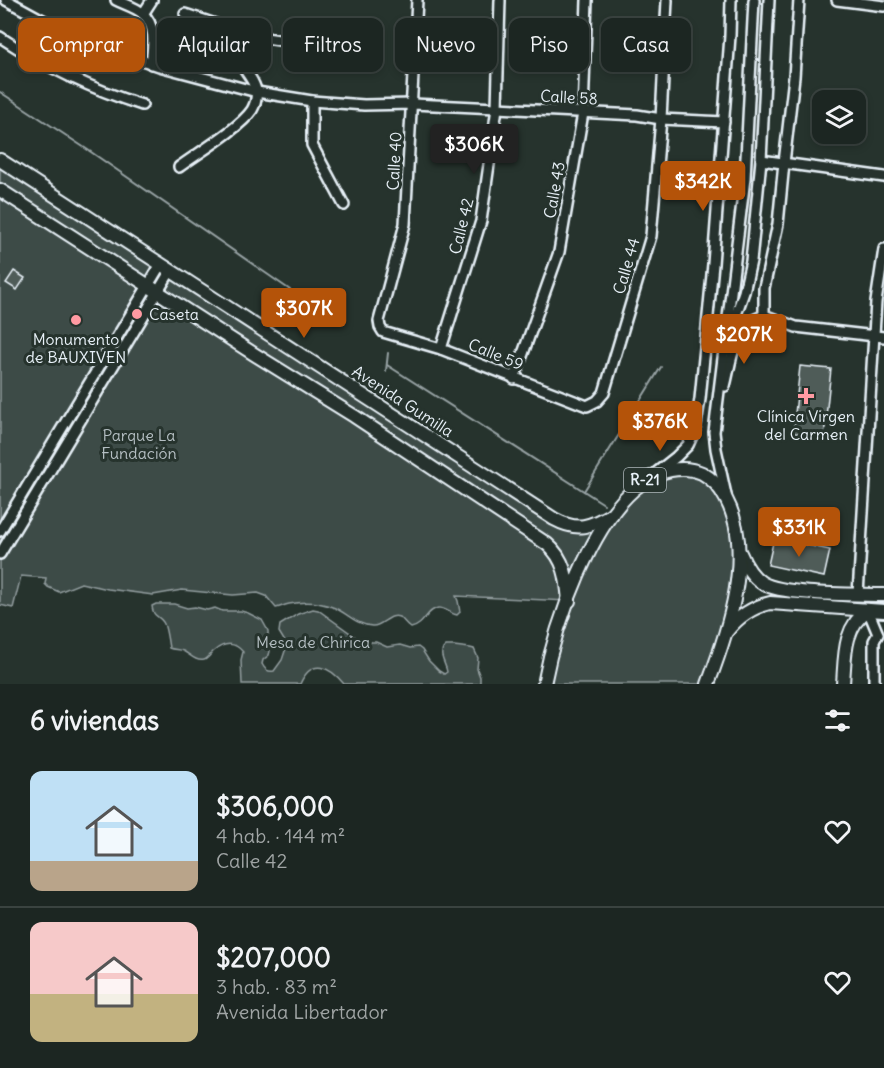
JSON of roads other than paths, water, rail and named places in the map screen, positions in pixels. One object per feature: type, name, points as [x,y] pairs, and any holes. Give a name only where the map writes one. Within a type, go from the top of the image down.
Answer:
[{"type":"main road","name":"Avenida Gumilla","points":[[0,160],[554,519],[568,526],[583,527],[612,514]]},
{"type":"main road","points":[[0,190],[354,416],[547,544],[563,564],[568,601]]},
{"type":"main road","name":"R-21","points":[[544,684],[568,601],[599,532],[624,498],[637,486],[650,477],[678,469],[693,470],[712,480],[728,502],[739,536],[737,576],[726,632],[708,684]]},
{"type":"main road","points":[[739,552],[754,576],[771,586],[808,592],[884,595]]},
{"type":"main road","points":[[726,632],[748,612],[770,603],[884,611]]},
{"type":"main road","points":[[843,684],[851,629],[868,610]]},
{"type":"street","name":"Calle 58","points":[[6,0],[39,18]]},
{"type":"street","points":[[116,0],[143,14],[150,26],[153,36],[151,64]]},
{"type":"street","points":[[143,14],[152,0]]},
{"type":"street","name":"Calle 40","points":[[379,321],[405,224],[417,0]]},
{"type":"street","name":"Calle 42","points":[[441,349],[481,221],[497,108],[500,0]]},
{"type":"street","name":"Calle 43","points":[[514,379],[559,252],[583,113],[587,0]]},
{"type":"street","name":"Calle 44","points":[[604,393],[651,237],[661,118],[667,0]]},
{"type":"street","points":[[637,486],[683,451],[694,432],[700,399],[712,275],[731,0]]},
{"type":"street","points":[[728,502],[714,432],[745,178],[754,0]]},
{"type":"street","points":[[726,339],[744,292],[751,261],[761,160],[769,0]]},
{"type":"street","points":[[764,315],[764,288],[778,224],[794,76],[798,0]]},
{"type":"street","points":[[837,0],[884,6]]},
{"type":"street","points":[[185,14],[197,18]]},
{"type":"street","points":[[0,37],[72,78],[142,105]]},
{"type":"street","name":"Calle 58","points":[[145,62],[257,92],[312,101],[364,105],[413,104],[497,108],[724,122]]},
{"type":"street","points":[[72,78],[75,72]]},
{"type":"street","points":[[179,166],[234,128],[253,108],[257,92],[247,72]]},
{"type":"street","points":[[312,101],[312,145],[344,205]]},
{"type":"street","points":[[761,160],[884,177]]},
{"type":"street","points":[[858,594],[879,336],[876,302],[884,249]]},
{"type":"street","points":[[0,554],[166,267]]},
{"type":"street","points":[[0,531],[153,289]]},
{"type":"street","points":[[718,408],[733,352],[748,322],[764,315],[796,327],[879,336]]},
{"type":"street","name":"Calle 59","points":[[379,321],[383,332],[441,349],[587,406],[597,401],[604,393]]},
{"type":"street","points":[[868,610],[881,632],[874,641],[874,684]]},
{"type":"waterway","points":[[0,92],[91,152],[319,310]]},
{"type":"waterway","points":[[297,295],[297,322]]},
{"type":"waterway","points":[[386,371],[388,353]]},
{"type":"waterway","points":[[387,365],[604,504]]},
{"type":"waterway","points":[[584,491],[661,367]]},
{"type":"place","name":"Caseta","points":[[137,314]]},
{"type":"place","name":"Monumento de BAUXIVEN","points":[[76,320]]},
{"type":"place","name":"Clínica Virgen del Carmen","points":[[806,396]]},
{"type":"park label","name":"Parque La Fundación","points":[[139,444]]},
{"type":"park label","name":"Mesa de Chirica","points":[[313,642]]}]
